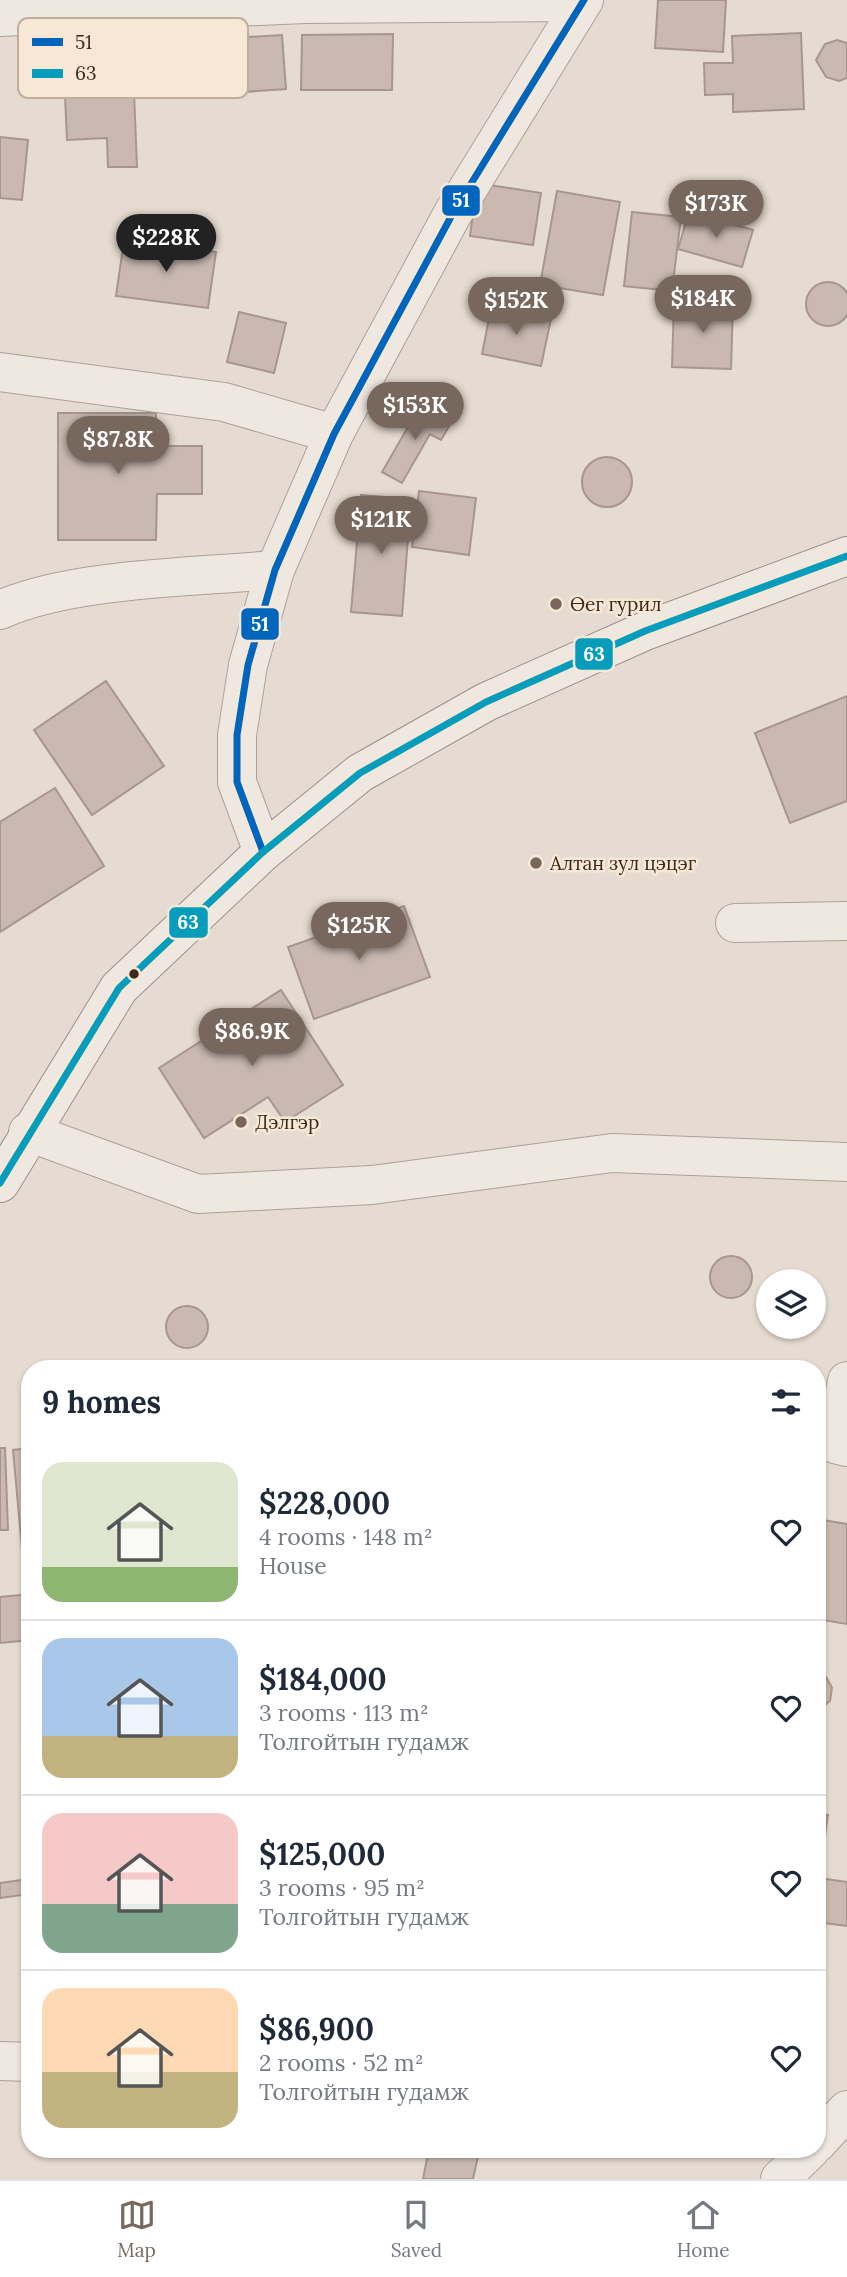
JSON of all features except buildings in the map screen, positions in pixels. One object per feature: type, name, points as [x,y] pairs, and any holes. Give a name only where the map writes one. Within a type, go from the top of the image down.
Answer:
[{"type":"street","points":[[0,17],[305,4],[583,1]]},
{"type":"street","points":[[263,852],[237,782],[236,735],[248,665],[275,570],[334,434],[453,213],[583,1]]},
{"type":"street","points":[[0,372],[224,402],[334,434]]},
{"type":"street","points":[[0,1183],[119,988],[263,852],[360,773],[486,702],[645,631],[847,556]]},
{"type":"street","points":[[0,610],[22,600],[96,587],[275,570]]},
{"type":"street","points":[[735,923],[847,921]]},
{"type":"street","points":[[29,1132],[198,1194],[372,1185],[612,1153],[847,1162]]},
{"type":"street","points":[[833,1446],[847,1381]]},
{"type":"street","points":[[0,2061],[21,2062]]},
{"type":"street","points":[[826,2133],[847,2110]]},
{"type":"street","points":[[780,2179],[802,2158]]},
{"type":"transit line","name":"51","points":[[263,852],[237,782],[237,735],[248,665],[275,570],[334,434],[453,213],[584,0]]},
{"type":"transit line","name":"63","points":[[0,1183],[119,988],[263,852],[360,773],[486,702],[645,631],[847,556]]},
{"type":"place","name":"Өег гурил","points":[[556,604]]},
{"type":"place","name":"Алтан зул цэцэг","points":[[536,863]]},
{"type":"place","name":"Дэлгэр","points":[[241,1122]]}]
